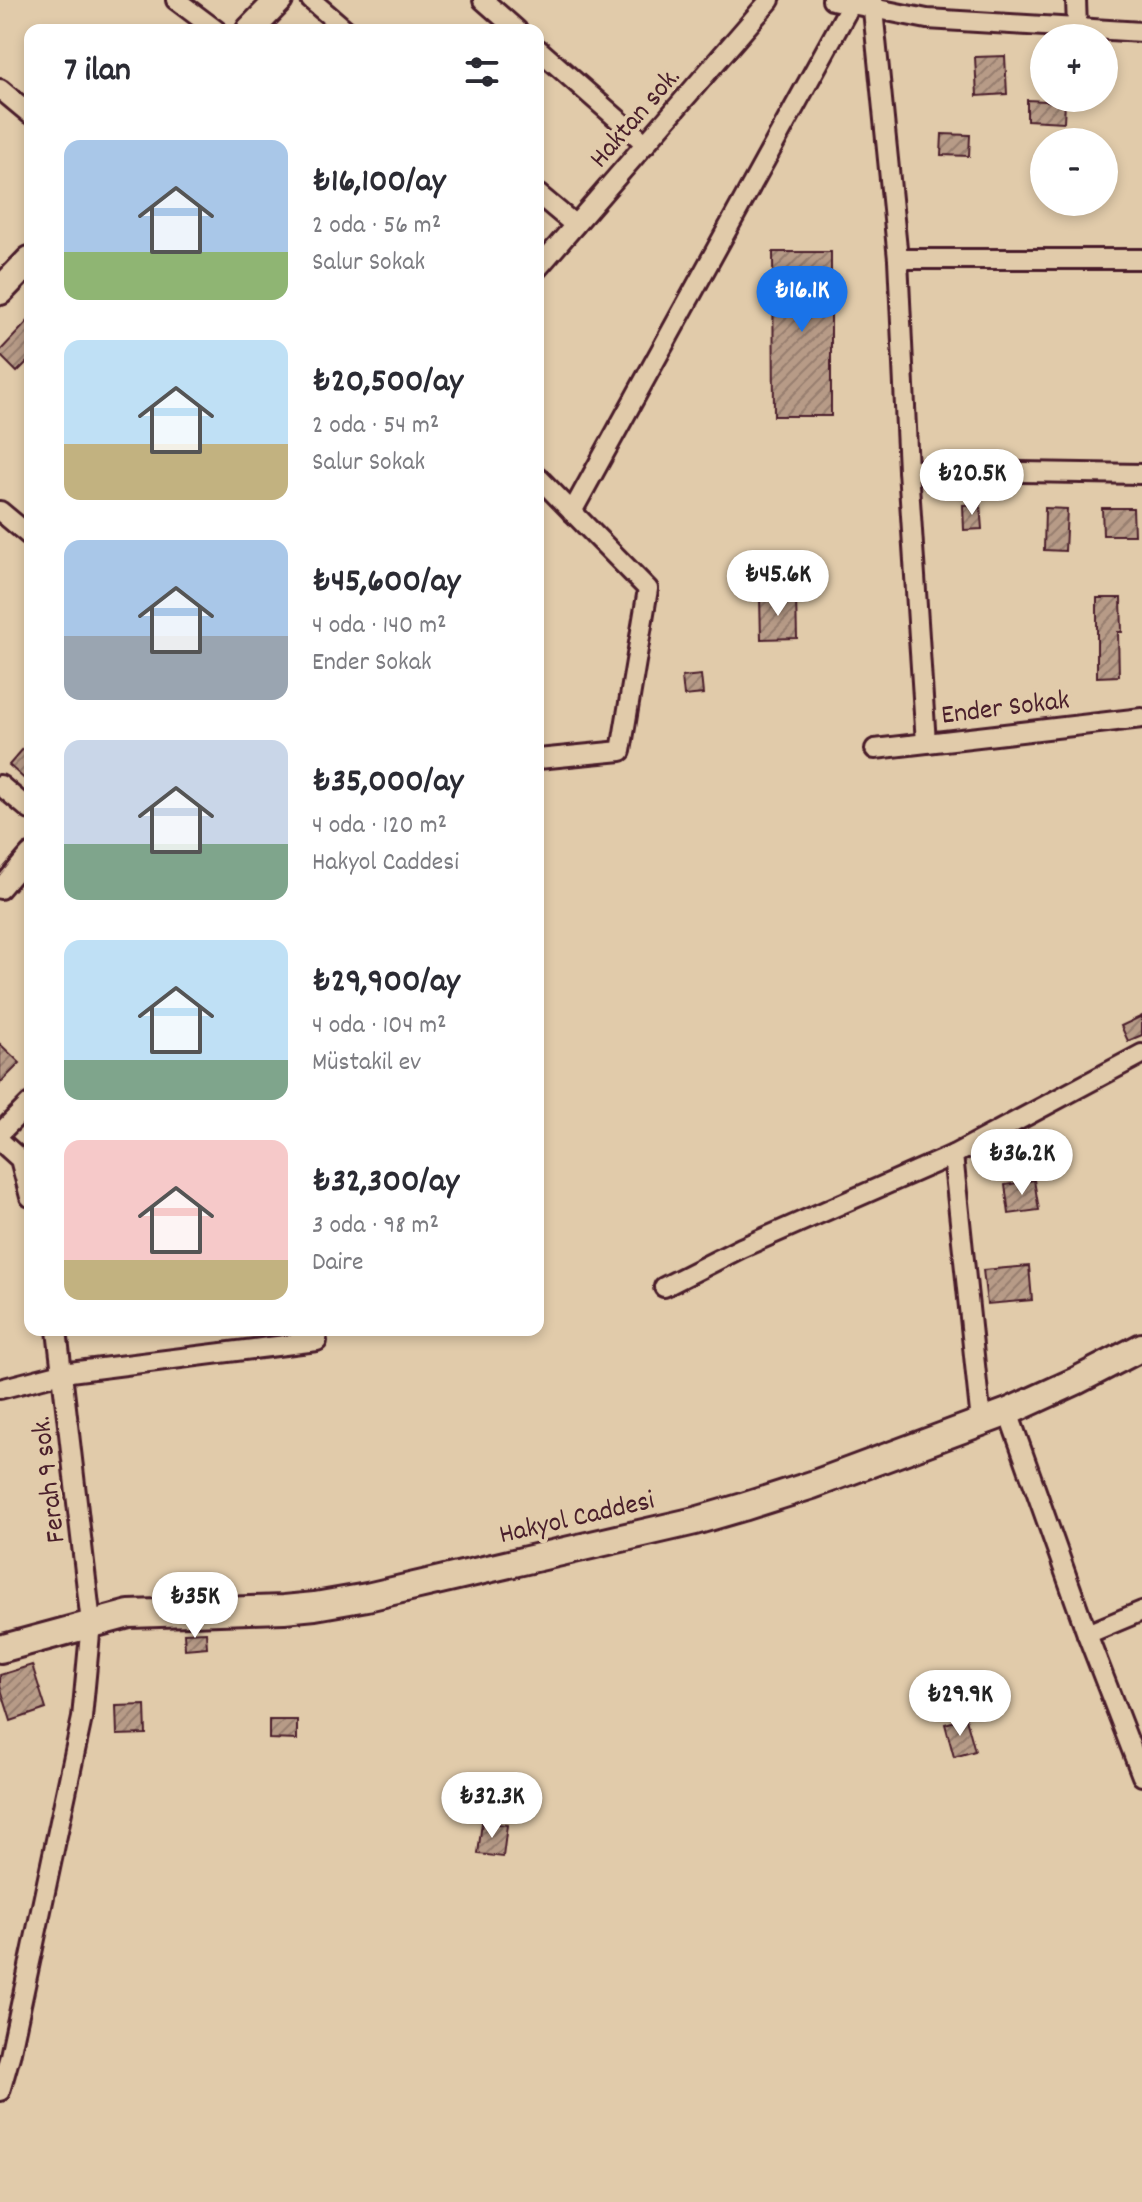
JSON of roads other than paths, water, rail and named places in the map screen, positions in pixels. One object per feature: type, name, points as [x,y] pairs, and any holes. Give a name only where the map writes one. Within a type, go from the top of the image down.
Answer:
[{"type":"street","points":[[176,0],[208,24]]},
{"type":"street","points":[[256,24],[279,0]]},
{"type":"street","points":[[311,0],[339,24]]},
{"type":"street","points":[[483,0],[510,24]]},
{"type":"street","name":"Haktan sok.","points":[[544,261],[770,0]]},
{"type":"street","points":[[1076,0],[1077,24]]},
{"type":"street","points":[[572,512],[842,2],[872,5],[927,19],[1030,25]]},
{"type":"street","points":[[872,5],[898,259],[926,743]]},
{"type":"street","points":[[1118,31],[1142,32]]},
{"type":"street","points":[[544,54],[646,144]]},
{"type":"street","points":[[0,89],[24,109]]},
{"type":"street","points":[[544,199],[575,225]]},
{"type":"street","points":[[898,259],[1142,259]]},
{"type":"street","points":[[908,470],[1142,474]]},
{"type":"street","points":[[544,483],[648,589],[621,751],[544,758]]},
{"type":"street","points":[[0,511],[24,531]]},
{"type":"street","name":"Ender Sokak","points":[[875,749],[1142,718]]},
{"type":"street","points":[[0,785],[24,805]]},
{"type":"street","points":[[0,889],[24,861]]},
{"type":"street","points":[[664,1287],[741,1248],[953,1155],[1142,1054]]},
{"type":"street","points":[[0,1133],[24,1109]]},
{"type":"street","points":[[0,1141],[20,1159],[24,1174]]},
{"type":"street","points":[[953,1155],[981,1422]]},
{"type":"street","name":"Ferah 9 sok.","points":[[0,2091],[82,1718],[91,1623],[58,1336]]},
{"type":"street","points":[[0,1389],[62,1373],[317,1341]]},
{"type":"street","name":"Hakyol Caddesi","points":[[0,1649],[129,1614],[284,1609],[367,1597],[707,1518],[812,1485],[1008,1412],[1142,1347]]},
{"type":"street","points":[[1008,1412],[1087,1634],[1142,1776]]},
{"type":"street","points":[[1087,1634],[1142,1611]]}]
